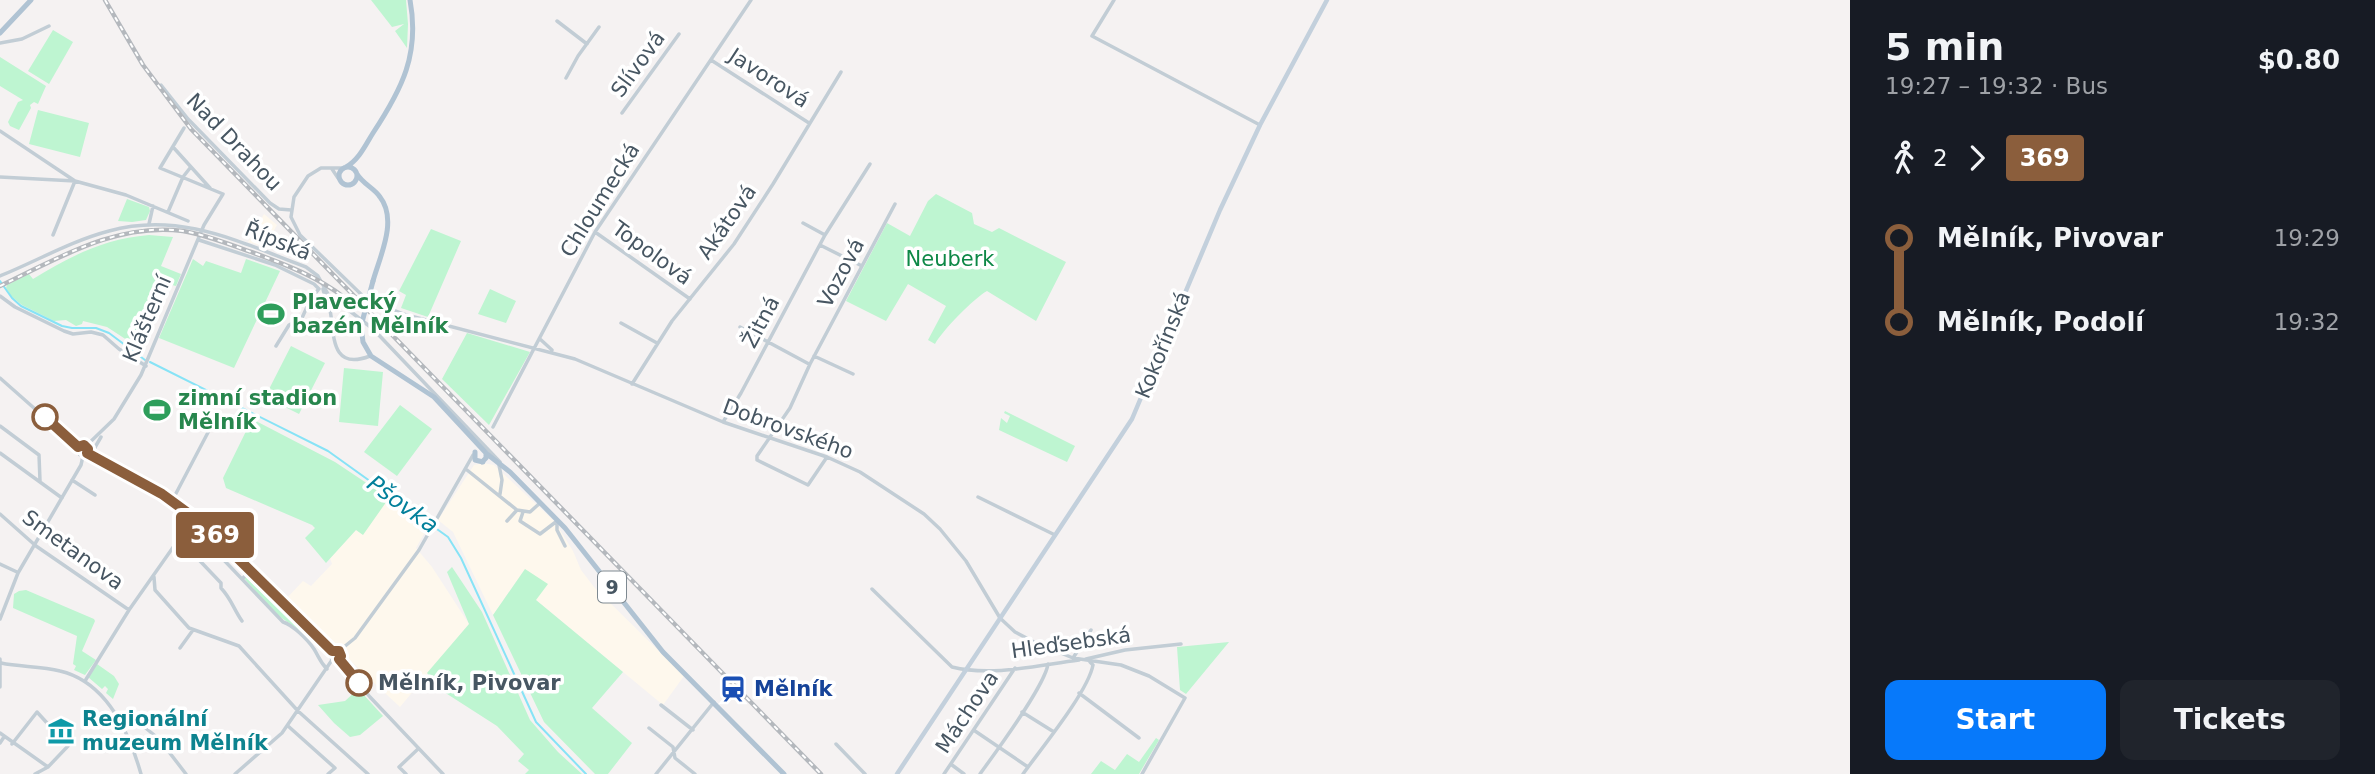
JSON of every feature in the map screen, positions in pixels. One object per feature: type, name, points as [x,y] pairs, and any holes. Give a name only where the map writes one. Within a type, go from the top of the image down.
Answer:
[{"type":"main road","points":[[0,33],[31,0]]},
{"type":"main road","points":[[366,185],[344,185],[338,178],[340,171],[358,157],[394,101],[407,70],[413,38],[410,0]]},
{"type":"main road","name":"Kokořínská","points":[[897,774],[1132,419],[1176,311],[1260,125],[1327,0]]},
{"type":"main road","points":[[353,184],[358,157]]},
{"type":"main road","points":[[345,167],[356,172],[382,200],[388,219],[361,326],[363,342],[371,356]]},
{"type":"main road","name":"9","points":[[371,356],[439,402],[484,452],[510,472],[574,538],[663,653],[784,774]]},
{"type":"main road","name":"9","points":[[466,432],[475,460],[499,465]]},
{"type":"main road","points":[[474,453],[484,452],[481,462]]},
{"type":"street","name":"Chloumecká","points":[[494,427],[596,232],[751,0]]},
{"type":"street","points":[[1114,0],[1092,36],[1260,125]]},
{"type":"street","points":[[557,21],[587,44]]},
{"type":"street","points":[[0,43],[22,39],[49,26]]},
{"type":"street","points":[[566,78],[599,27]]},
{"type":"street","name":"Slívová","points":[[622,113],[679,34]]},
{"type":"street","name":"Javorová","points":[[711,60],[810,124]]},
{"type":"street","name":"Akátová","points":[[632,385],[657,343],[734,244],[841,72]]},
{"type":"street","name":"Nad Drahou","points":[[161,85],[188,119],[270,203],[279,209],[291,210]]},
{"type":"street","points":[[184,128],[160,168],[210,188]]},
{"type":"street","points":[[0,131],[75,180]]},
{"type":"street","points":[[173,147],[210,188]]},
{"type":"street","name":"Žitná","points":[[723,422],[825,235],[870,164]]},
{"type":"street","points":[[168,212],[183,177],[191,167]]},
{"type":"street","points":[[330,168],[345,167]]},
{"type":"street","points":[[330,168],[338,178]]},
{"type":"street","name":"Nad Drahou","points":[[330,168],[319,169],[308,176],[294,197],[291,210],[294,225],[300,235],[372,303]]},
{"type":"street","points":[[0,177],[75,180],[126,195],[188,221]]},
{"type":"street","points":[[53,235],[75,180]]},
{"type":"street","name":"Klášterní","points":[[86,446],[105,430],[120,412],[150,357],[202,229],[223,194],[210,188]]},
{"type":"street","name":"Vozová","points":[[769,438],[790,408],[814,356],[895,204]]},
{"type":"street","points":[[149,224],[153,206]]},
{"type":"street","points":[[803,223],[825,235]]},
{"type":"street","name":"Řípská","points":[[0,276],[84,239],[149,224],[173,224],[202,229],[306,267],[318,276],[321,288],[373,329],[510,472]]},
{"type":"street","name":"Topolová","points":[[596,232],[690,299]]},
{"type":"street","points":[[199,240],[291,272],[321,288],[330,313],[332,338],[337,350],[352,360],[371,356]]},
{"type":"street","points":[[820,245],[862,266]]},
{"type":"street","points":[[276,346],[289,325],[302,318],[311,298],[321,288]]},
{"type":"street","points":[[0,296],[15,307],[64,331],[103,335],[119,349],[146,365]]},
{"type":"street","name":"Dobrovského","points":[[372,303],[575,359],[723,422],[827,457],[860,472],[924,514],[940,529],[966,561],[1000,618]]},
{"type":"street","points":[[621,323],[657,343]]},
{"type":"street","points":[[740,327],[810,364]]},
{"type":"street","name":"Dobrovského","points":[[540,339],[554,352]]},
{"type":"street","points":[[814,356],[853,374]]},
{"type":"street","points":[[0,378],[71,440],[78,447],[78,453],[96,457],[172,501],[197,520],[332,651],[339,651],[359,632],[419,550],[467,470],[474,453]]},
{"type":"street","points":[[426,384],[439,402]]},
{"type":"street","points":[[172,501],[214,421]]},
{"type":"street","points":[[0,426],[39,455],[40,482]]},
{"type":"street","points":[[96,457],[94,449],[105,430]]},
{"type":"street","points":[[769,438],[757,460],[806,485],[811,484],[827,457]]},
{"type":"street","points":[[0,619],[2,602],[81,465],[86,446],[78,447]]},
{"type":"street","points":[[0,453],[62,498]]},
{"type":"street","points":[[467,470],[481,462]]},
{"type":"street","points":[[499,465],[502,480],[500,495]]},
{"type":"street","points":[[467,470],[517,510],[530,512],[540,503]]},
{"type":"street","points":[[72,480],[95,495]]},
{"type":"street","points":[[978,497],[1055,535]]},
{"type":"street","points":[[507,521],[517,510]]},
{"type":"street","points":[[523,512],[520,521],[540,534],[557,520]]},
{"type":"street","name":"Smetanova","points":[[0,514],[34,545],[128,610]]},
{"type":"street","points":[[85,681],[128,610],[174,546],[197,520]]},
{"type":"street","points":[[557,520],[557,530],[565,546]]},
{"type":"street","points":[[190,528],[314,649],[317,659],[327,669]]},
{"type":"street","points":[[181,541],[221,583],[220,588],[233,602],[242,621]]},
{"type":"street","points":[[0,564],[18,573]]},
{"type":"street","points":[[242,579],[251,570]]},
{"type":"street","points":[[154,576],[158,595],[193,630],[239,646],[298,711],[368,774]]},
{"type":"street","points":[[872,589],[953,667],[965,670]]},
{"type":"street","points":[[1000,618],[1015,632],[1034,642],[1073,658],[1121,665],[1149,676],[1185,698],[1142,774]]},
{"type":"street","points":[[180,648],[193,630]]},
{"type":"street","points":[[1073,658],[1091,630]]},
{"type":"street","name":"Hleďsebská","points":[[965,670],[1016,668],[1084,660],[1125,650],[1181,644]]},
{"type":"street","points":[[235,774],[288,726],[327,669],[332,660],[332,651]]},
{"type":"street","points":[[339,651],[339,659]]},
{"type":"street","points":[[332,660],[339,659]]},
{"type":"street","points":[[339,659],[370,697],[443,774]]},
{"type":"street","points":[[1023,774],[1054,733],[1093,668],[1091,663],[1084,660]]},
{"type":"street","points":[[0,687],[0,661],[59,670],[85,681],[108,702],[119,719],[141,774]]},
{"type":"street","points":[[980,774],[1022,712],[1048,664]]},
{"type":"street","name":"Máchova","points":[[944,774],[1016,668]]},
{"type":"street","points":[[1079,693],[1139,738]]},
{"type":"street","points":[[656,774],[714,702]]},
{"type":"street","points":[[661,705],[693,730]]},
{"type":"street","points":[[12,744],[37,712],[68,746],[48,767],[35,774]]},
{"type":"street","points":[[1022,712],[1054,733]]},
{"type":"street","points":[[119,719],[131,716],[144,725],[159,739],[186,774]]},
{"type":"street","points":[[288,726],[335,768],[328,774]]},
{"type":"street","points":[[649,728],[673,747],[676,758],[695,774]]},
{"type":"street","points":[[975,731],[1028,767]]},
{"type":"street","points":[[0,743],[2,735],[48,767]]},
{"type":"street","points":[[836,744],[865,774]]},
{"type":"street","points":[[406,774],[399,767],[418,749]]},
{"type":"street","points":[[952,765],[964,774]]},
{"type":"shaded area","points":[[264,214],[277,225],[265,247],[248,242]]},
{"type":"shaded area","points":[[474,465],[494,465],[555,522],[581,570],[594,587],[684,676],[663,705],[536,600],[525,569],[493,615],[453,532],[438,520]]},
{"type":"shaded area","points":[[389,498],[428,527],[416,548],[432,567],[469,624],[400,707],[285,600],[303,581],[311,586],[332,564],[330,558],[356,530],[363,534]]},
{"type":"green space","points":[[371,0],[406,0],[407,48],[395,31],[404,24],[392,27]]},
{"type":"green space","points":[[53,30],[73,42],[49,84],[28,71]]},
{"type":"green space","points":[[0,57],[46,86],[38,104],[34,102],[30,105],[31,108],[19,130],[8,122],[18,102],[23,100],[0,86]]},
{"type":"green space","points":[[38,110],[89,123],[80,157],[29,144]]},
{"type":"green space","name":"Neuberk","points":[[936,194],[972,213],[974,224],[992,232],[999,228],[1066,262],[1036,321],[987,291],[959,315],[935,344],[928,340],[946,306],[908,284],[886,321],[846,301],[887,223],[910,236],[928,201]]},
{"type":"green space","points":[[127,199],[149,207],[146,220],[118,221]]},
{"type":"green space","points":[[431,229],[461,241],[428,317],[401,308],[406,295],[399,291]]},
{"type":"green space","points":[[149,235],[173,237],[161,266],[181,274],[176,286],[172,285],[173,281],[167,294],[159,291],[130,342],[107,327],[83,321],[76,326],[66,320],[54,321],[22,305],[6,288],[29,274],[33,279],[74,256],[102,245]]},
{"type":"green space","points":[[193,259],[203,266],[206,261],[241,273],[246,259],[280,271],[234,368],[159,338]]},
{"type":"green space","points":[[490,289],[516,301],[506,323],[478,314]]},
{"type":"green space","points":[[467,333],[530,352],[489,425],[442,379]]},
{"type":"green space","points":[[291,346],[325,363],[299,414],[265,397]]},
{"type":"green space","points":[[344,368],[383,372],[378,426],[339,422]]},
{"type":"green space","points":[[400,405],[432,429],[397,476],[364,452]]},
{"type":"green space","points":[[1005,411],[1075,446],[1067,462],[999,430],[1001,418],[1007,423],[1010,416],[1004,413]]},
{"type":"green space","points":[[252,419],[335,462],[389,498],[363,535],[356,530],[326,563],[305,538],[315,528],[312,525],[226,488],[223,478]]},
{"type":"green space","points":[[452,567],[482,612],[530,720],[582,774],[525,774],[529,770],[518,761],[524,754],[497,726],[444,692],[440,679],[434,681],[427,673],[469,624],[447,572]]},
{"type":"green space","points":[[525,569],[548,584],[536,600],[623,672],[592,708],[632,743],[608,774],[595,774],[544,722],[493,615]]},
{"type":"green space","points":[[250,573],[301,624],[312,638],[310,640],[279,616],[257,594],[244,578]]},
{"type":"green space","points":[[26,590],[94,619],[82,651],[96,660],[85,675],[74,670],[77,636],[13,608],[14,594]]},
{"type":"green space","points":[[1229,642],[1186,694],[1180,690],[1177,647]]},
{"type":"green space","points":[[97,664],[114,676],[119,684],[113,699],[106,693],[108,689],[105,686],[102,689],[88,677]]},
{"type":"green space","points":[[356,691],[363,694],[383,716],[360,735],[350,737],[318,705],[345,701]]},
{"type":"green space","points":[[1156,738],[1159,740],[1139,774],[1091,774],[1101,761],[1115,770],[1127,754],[1139,762]]},
{"type":"waterway","name":"Pšovka","points":[[0,281],[21,306],[62,326],[96,328],[109,333],[145,360]]},
{"type":"waterway","name":"Pšovka","points":[[150,362],[328,451],[448,537],[461,558],[536,722],[586,774]]},
{"type":"railway","points":[[105,0],[143,65],[191,129],[821,774]]},
{"type":"railway","points":[[0,286],[88,245],[111,237],[159,230],[192,233],[254,253],[313,278],[345,298]]},
{"type":"bus line","name":"369","points":[[45,417],[78,447],[86,446],[87,453],[162,494],[203,524],[332,651],[339,651],[339,659],[359,683]]},
{"type":"place","name":"Plavecký bazén Mělník","points":[[271,314]]},
{"type":"place","name":"zimní stadion Mělník","points":[[157,410]]},
{"type":"place","name":"Mělník, Pivovar","points":[[359,683]]},
{"type":"place","name":"Mělník","points":[[733,689]]},
{"type":"place","name":"Regionální muzeum Mělník","points":[[61,731]]}]
